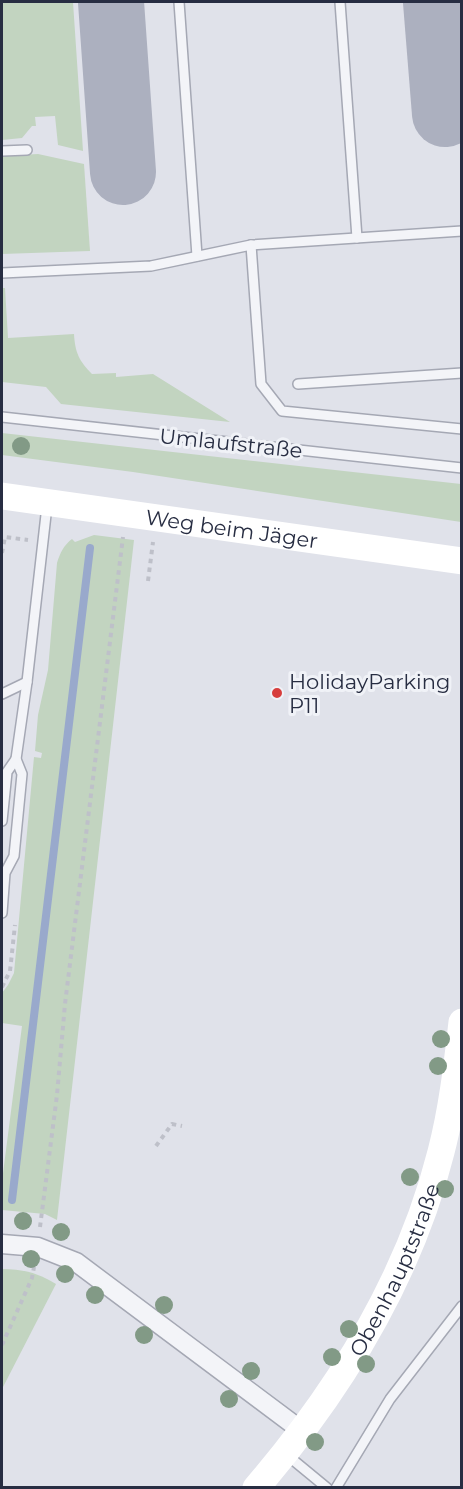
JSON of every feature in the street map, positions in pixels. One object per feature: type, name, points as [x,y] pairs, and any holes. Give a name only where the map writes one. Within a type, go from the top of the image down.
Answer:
[{"type":"street","name":"Weg beim Jäger","points":[[2,496],[462,561]]},
{"type":"street","name":"Obenhauptstraße","points":[[256,1488],[302,1431],[352,1359],[379,1313],[404,1261],[441,1153],[451,1102],[462,1022]]},
{"type":"street","points":[[2,1244],[38,1247],[76,1262],[302,1431]]},
{"type":"lane","points":[[179,2],[197,256]]},
{"type":"lane","points":[[340,2],[357,238]]},
{"type":"lane","points":[[2,152],[27,150]]},
{"type":"lane","points":[[2,273],[151,266],[251,245],[462,231]]},
{"type":"lane","points":[[251,245],[261,384],[282,411],[462,429]]},
{"type":"lane","points":[[298,384],[462,373]]},
{"type":"lane","name":"Umlaufstraße","points":[[2,417],[462,468]]},
{"type":"lane","points":[[2,821],[7,772],[16,759],[27,682],[47,503]]},
{"type":"lane","points":[[2,694],[27,682]]},
{"type":"lane","points":[[3,871],[14,856],[22,774],[16,759]]},
{"type":"lane","points":[[2,862],[2,913]]},
{"type":"lane","points":[[336,1488],[390,1399],[462,1306]]},
{"type":"lane","points":[[285,1453],[327,1488]]},
{"type":"path","points":[[2,1345],[32,1278],[38,1247],[57,1095],[65,1004],[123,533]]},
{"type":"path","points":[[2,553],[5,537]]},
{"type":"path","points":[[148,581],[154,538]]},
{"type":"path","points":[[156,1146],[172,1124],[182,1126]]},
{"type":"green space","points":[[2,2],[73,2],[83,151],[58,145],[55,116],[35,117],[36,126],[32,126],[22,138],[2,140]]},
{"type":"green space","points":[[38,154],[84,164],[90,251],[2,254],[2,156]]},
{"type":"green space","points":[[2,288],[5,288],[8,338],[74,334],[78,356],[92,374],[116,373],[116,377],[153,374],[230,422],[61,404],[46,387],[2,382]]},
{"type":"green space","points":[[2,433],[461,484],[461,522],[133,472],[2,455]]},
{"type":"green space","points":[[94,535],[134,540],[57,1220],[45,1214],[2,1210],[2,1181],[22,1026],[2,1023],[2,993],[14,973],[34,757],[41,758],[42,753],[35,751],[38,715],[48,670],[57,563],[63,550],[72,539],[75,542]]},
{"type":"green space","points":[[2,1269],[30,1272],[56,1284],[2,1389]]},
{"type":"waterway","points":[[12,1200],[90,548]]},
{"type":"taxiway","points":[[111,2],[123,172]]},
{"type":"taxiway","points":[[436,2],[445,114]]},
{"type":"place","name":"HolidayParking P11","points":[[277,693]]}]
